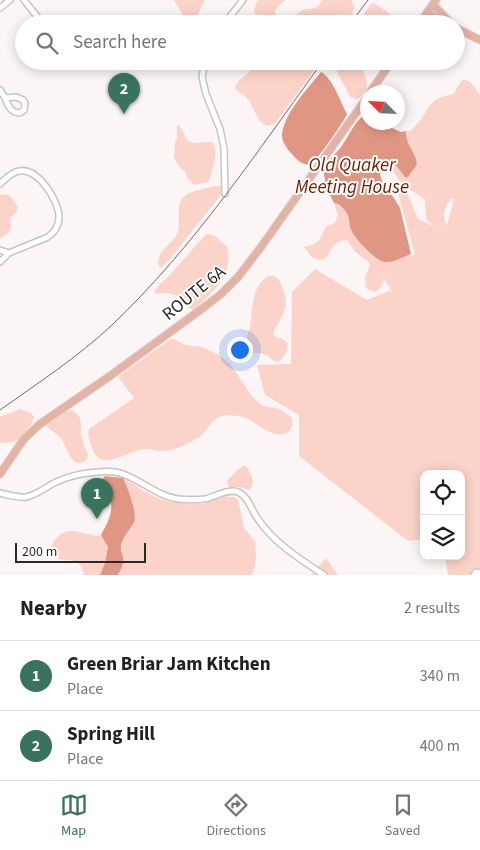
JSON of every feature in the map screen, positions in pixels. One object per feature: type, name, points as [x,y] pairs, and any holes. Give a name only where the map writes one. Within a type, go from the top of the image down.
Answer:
[{"type":"main road","points":[[431,15],[427,13],[433,1],[443,15]]},
{"type":"main road","points":[[465,32],[480,40]]},
{"type":"main road","points":[[375,85],[386,70]]},
{"type":"main road","name":"ROUTE 6A","points":[[0,474],[24,439],[40,424],[103,381],[221,294],[261,247],[360,107]]},
{"type":"street","points":[[0,8],[10,0]]},
{"type":"street","points":[[24,0],[36,15]]},
{"type":"street","points":[[232,15],[244,0]]},
{"type":"street","points":[[203,70],[202,77],[206,94],[220,129],[224,148],[225,194]]},
{"type":"street","points":[[0,90],[6,98]]},
{"type":"street","points":[[0,184],[15,172],[25,170],[30,172],[42,182],[56,206],[59,216],[57,228],[48,237],[9,253],[0,262]]},
{"type":"street","points":[[0,250],[9,253]]},
{"type":"street","points":[[0,493],[26,497],[67,478],[84,473],[108,472],[124,475],[173,498],[204,499],[226,492],[236,492],[250,503],[265,530],[324,575]]},
{"type":"street","points":[[474,575],[476,572],[480,573]]},
{"type":"shaded area","points":[[174,0],[205,0],[198,15],[183,15]]},
{"type":"shaded area","points":[[258,0],[286,0],[275,11],[276,15],[256,15],[255,8]]},
{"type":"shaded area","points":[[322,0],[351,0],[355,7],[351,15],[296,15],[301,11],[318,6]]},
{"type":"shaded area","points":[[374,3],[392,15],[363,15],[371,4]]},
{"type":"shaded area","points":[[250,70],[314,70],[276,122],[270,125],[261,123],[250,102],[235,88]]},
{"type":"shaded area","points":[[337,70],[362,70],[367,85],[360,85],[360,97],[357,99],[350,97]]},
{"type":"shaded area","points":[[466,80],[473,85],[480,95],[480,575],[448,575],[446,560],[465,560],[465,470],[420,470],[420,540],[408,541],[299,456],[299,415],[265,395],[257,365],[291,364],[292,292],[315,269],[367,300],[391,290],[384,279],[378,290],[374,292],[366,288],[365,277],[370,265],[369,262],[355,252],[347,240],[338,242],[333,246],[325,259],[321,260],[312,257],[304,247],[315,244],[326,226],[335,223],[338,215],[334,203],[340,204],[347,211],[351,231],[378,259],[384,262],[415,254],[398,193],[406,190],[418,219],[433,226],[426,219],[425,200],[405,186],[392,172],[383,170],[383,164],[390,163],[395,166],[403,176],[416,167],[406,131],[411,131],[435,100],[454,94],[459,84]],"holes":[[[452,198],[454,199],[447,225],[444,218],[445,211]]]},
{"type":"shaded area","points":[[178,124],[188,141],[193,143],[212,142],[214,145],[215,156],[208,182],[194,185],[177,163],[174,157]]},
{"type":"shaded area","points":[[215,186],[223,188],[222,193],[170,259],[162,267],[159,267],[158,261],[161,253],[177,234],[179,207],[182,199],[193,192]]},
{"type":"shaded area","points":[[6,194],[11,197],[18,207],[16,213],[10,218],[10,230],[0,238],[0,195]]},
{"type":"shaded area","points":[[206,234],[216,237],[226,245],[228,252],[226,272],[212,292],[194,310],[175,295],[154,293],[159,285]]},
{"type":"shaded area","points":[[269,276],[279,280],[286,298],[285,309],[273,333],[275,337],[287,342],[288,348],[282,359],[276,362],[261,353],[253,353],[247,340],[256,291],[263,280]]},
{"type":"shaded area","points":[[172,338],[185,345],[202,347],[219,355],[230,364],[259,403],[263,406],[280,409],[292,418],[292,426],[289,431],[277,434],[243,417],[227,415],[214,420],[199,437],[172,450],[138,450],[108,460],[96,456],[89,438],[89,429],[134,398],[119,376]]},
{"type":"shaded area","points":[[21,409],[32,414],[34,417],[32,423],[20,439],[13,442],[0,443],[0,417]]},
{"type":"shaded area","points":[[71,410],[77,413],[80,418],[82,439],[88,454],[87,460],[82,463],[74,461],[61,440],[46,426],[47,422]]},
{"type":"shaded area","points":[[243,466],[246,466],[252,478],[253,484],[250,490],[240,487],[229,487],[227,481]]},
{"type":"shaded area","points":[[123,478],[156,497],[174,502],[200,504],[228,497],[238,499],[244,528],[255,541],[255,566],[252,575],[118,575],[123,561],[120,545],[133,524],[135,514]]},
{"type":"shaded area","points":[[75,531],[96,536],[101,535],[106,542],[107,557],[100,575],[84,575],[82,568],[75,561],[61,560],[51,553],[51,546],[60,535]]},
{"type":"shaded area","points":[[326,558],[338,575],[311,575]]},
{"type":"water","points":[[321,72],[329,79],[347,114],[314,162],[308,165],[298,160],[288,150],[283,142],[282,134],[292,109]]},
{"type":"water","name":"Old Quaker Meeting House","points":[[360,119],[360,130],[406,131],[407,140],[416,159],[416,166],[406,178],[391,163],[383,164],[380,175],[384,186],[400,208],[411,254],[398,260],[391,262],[381,261],[361,244],[351,230],[346,212],[340,205],[334,203],[326,187],[323,168],[341,147]]},
{"type":"water","points":[[105,476],[123,478],[135,513],[134,522],[121,545],[123,562],[118,575],[100,575],[105,563],[108,547],[101,535],[111,511],[111,501],[101,481]]},
{"type":"railway","points":[[357,15],[368,0]]},
{"type":"railway","points":[[0,410],[85,348],[112,325],[142,295],[224,198],[317,70]]},
{"type":"place","name":"Spring Hill","points":[[124,114]]},
{"type":"place","name":"Green Briar Jam Kitchen","points":[[97,519]]}]
